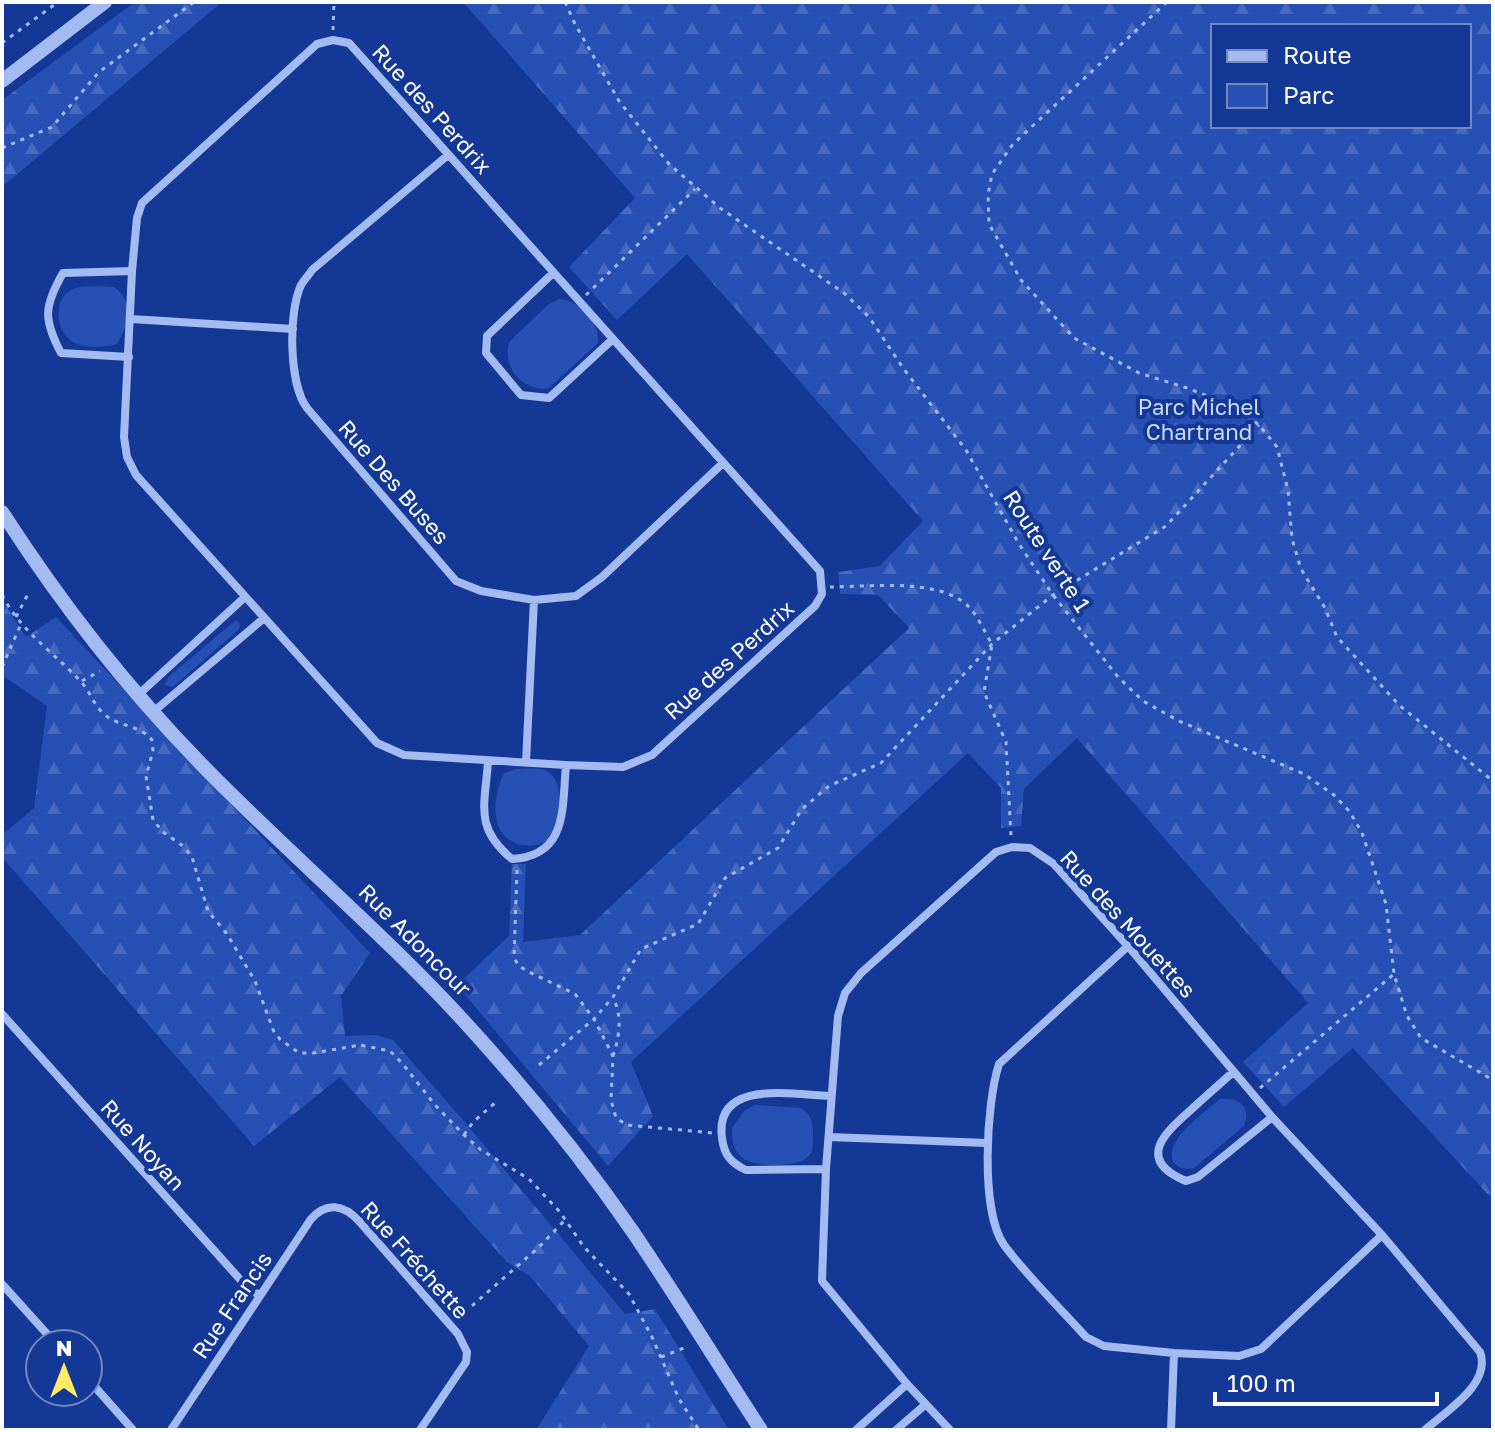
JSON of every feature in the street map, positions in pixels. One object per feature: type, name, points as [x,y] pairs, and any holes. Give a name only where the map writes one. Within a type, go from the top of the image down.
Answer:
[{"type":"street","points":[[2,81],[105,2]]},
{"type":"street","name":"Rue des Perdrix","points":[[333,40],[349,43],[820,571],[822,594],[815,606],[652,755],[623,767],[488,762],[404,755],[377,743],[136,475],[127,457],[124,437],[132,271],[137,218],[147,197],[317,44],[333,40]]},
{"type":"street","name":"Rue Des Buses","points":[[448,155],[312,270],[301,285],[293,329],[294,381],[298,397],[456,581],[481,591],[534,600],[576,596],[602,577],[723,463]]},
{"type":"street","points":[[129,357],[61,353],[49,329],[50,296],[63,273],[132,271]]},
{"type":"street","points":[[553,273],[487,336],[486,353],[521,395],[549,398],[613,339]]},
{"type":"street","points":[[131,319],[293,329]]},
{"type":"street","name":"Rue Adoncour","points":[[2,512],[69,612],[153,712],[230,793],[386,940],[497,1058],[558,1132],[631,1230],[761,1430]]},
{"type":"street","points":[[138,695],[245,597]]},
{"type":"street","points":[[526,762],[534,600]]},
{"type":"street","points":[[153,712],[263,619]]},
{"type":"street","points":[[488,762],[484,816],[488,834],[512,859],[539,853],[552,843],[561,823],[566,765]]},
{"type":"street","points":[[950,1430],[907,1384],[822,1281],[830,1096],[838,1016],[845,993],[861,973],[996,852],[1012,847]]},
{"type":"street","name":"Rue des Mouettes","points":[[1012,847],[1030,848],[1054,864],[1128,946],[1252,1095],[1382,1235],[1475,1345],[1483,1359],[1482,1375],[1478,1382],[1425,1430]]},
{"type":"street","points":[[1128,946],[999,1064],[992,1087],[987,1143],[993,1221],[1003,1243],[1086,1337],[1104,1346],[1239,1356],[1261,1349],[1382,1235]]},
{"type":"street","name":"Rue Noyan","points":[[2,1014],[246,1286],[260,1296]]},
{"type":"street","points":[[1233,1072],[1164,1134],[1158,1149],[1162,1164],[1173,1176],[1186,1181],[1198,1177],[1272,1117]]},
{"type":"street","points":[[826,1169],[746,1170],[734,1165],[725,1153],[721,1134],[725,1112],[736,1100],[756,1093],[830,1096]]},
{"type":"street","points":[[829,1137],[987,1143]]},
{"type":"street","name":"Rue Francis","points":[[171,1430],[311,1219],[329,1207]]},
{"type":"street","name":"Rue Fréchette","points":[[329,1207],[347,1210],[359,1221],[458,1334],[465,1347],[466,1362],[420,1430]]},
{"type":"street","points":[[2,1284],[42,1328]]},
{"type":"street","points":[[1171,1430],[1174,1353]]},
{"type":"street","points":[[856,1430],[907,1384]]},
{"type":"street","points":[[104,1397],[133,1430]]},
{"type":"street","points":[[896,1430],[926,1404]]},
{"type":"path","points":[[2,43],[58,2]]},
{"type":"path","points":[[2,148],[52,127],[99,72],[194,2]]},
{"type":"path","points":[[333,40],[334,2]]},
{"type":"path","name":"Route verte 1","points":[[565,2],[619,101],[669,164],[695,189],[844,293],[869,317],[903,368],[966,450],[1019,544],[1053,595],[1118,677],[1143,701],[1179,721],[1304,774],[1334,795],[1350,812],[1362,833],[1386,904],[1394,974],[1407,1016],[1421,1038],[1493,1080]]},
{"type":"path","points":[[1167,2],[1013,144],[992,174],[988,195],[989,224],[1021,280],[1074,338],[1139,373],[1236,407],[1259,425],[1277,447],[1288,490],[1292,539],[1301,569],[1325,608],[1337,637],[1399,705],[1493,781]]},
{"type":"path","points":[[579,302],[695,189]]},
{"type":"path","points":[[539,1065],[594,1019],[613,997],[641,949],[698,924],[725,878],[778,848],[802,809],[829,786],[881,763],[992,644],[1053,595],[1166,526],[1259,425]]},
{"type":"path","points":[[822,587],[929,587],[946,592],[969,607],[992,644],[984,692],[1006,742],[1012,847]]},
{"type":"path","points":[[16,617],[29,592]]},
{"type":"path","points":[[2,595],[21,624],[81,682],[102,712],[140,730],[152,740],[153,751],[146,776],[153,820],[192,857],[208,911],[227,934],[255,981],[274,1032],[288,1048],[306,1054],[360,1045],[390,1051],[464,1135],[481,1150],[529,1179],[584,1247],[629,1294],[679,1399],[699,1430]]},
{"type":"path","points":[[2,667],[21,624]]},
{"type":"path","points":[[81,682],[100,671]]},
{"type":"path","points":[[152,740],[157,736]]},
{"type":"path","points":[[518,858],[514,957],[518,965],[527,971],[575,994],[594,1019],[613,1056]]},
{"type":"path","points":[[1252,1095],[1394,974]]},
{"type":"path","points":[[613,997],[619,1018],[611,1100],[616,1118],[627,1125],[721,1134]]},
{"type":"path","points":[[464,1135],[473,1122],[496,1102]]},
{"type":"path","points":[[457,1319],[565,1220]]},
{"type":"path","points":[[661,1357],[684,1348]]},
{"type":"green space","points":[[135,2],[222,2],[2,187],[2,100]]},
{"type":"green space","name":"Parc Michel Chartrand","points":[[463,2],[1493,2],[1493,1200],[1353,1048],[1284,1107],[1243,1062],[1308,1003],[1077,738],[1024,789],[1021,826],[1001,828],[1001,788],[968,753],[631,1062],[653,1116],[608,1166],[457,985],[509,936],[512,864],[526,864],[523,942],[580,935],[909,628],[878,595],[840,594],[838,572],[880,566],[923,521],[687,254],[617,320],[569,267],[635,198]]},
{"type":"green space","points":[[90,286],[114,287],[125,299],[128,314],[117,344],[89,347],[65,335],[58,317],[67,292]]},
{"type":"green space","points":[[559,299],[574,303],[587,314],[596,328],[598,343],[549,388],[531,386],[511,368],[508,359],[510,341],[549,304]]},
{"type":"green space","points":[[2,600],[26,637],[56,617],[370,953],[341,996],[345,1036],[375,1035],[393,1040],[625,1314],[655,1309],[729,1430],[536,1430],[589,1346],[530,1276],[507,1262],[340,1077],[254,1146],[2,857],[2,835],[34,808],[47,706],[2,675]]},
{"type":"green space","points":[[236,620],[240,623],[239,629],[173,687],[165,685],[168,677]]},
{"type":"green space","points":[[516,769],[547,771],[553,776],[559,791],[560,811],[556,828],[540,844],[524,845],[510,840],[497,822],[496,800],[501,779],[504,773]]},
{"type":"green space","points":[[1220,1099],[1242,1104],[1246,1113],[1244,1126],[1194,1168],[1178,1166],[1173,1162],[1172,1153],[1180,1135]]},
{"type":"green space","points":[[755,1105],[801,1108],[806,1112],[813,1129],[811,1153],[798,1162],[777,1165],[755,1163],[741,1157],[735,1147],[732,1128],[745,1110]]}]
